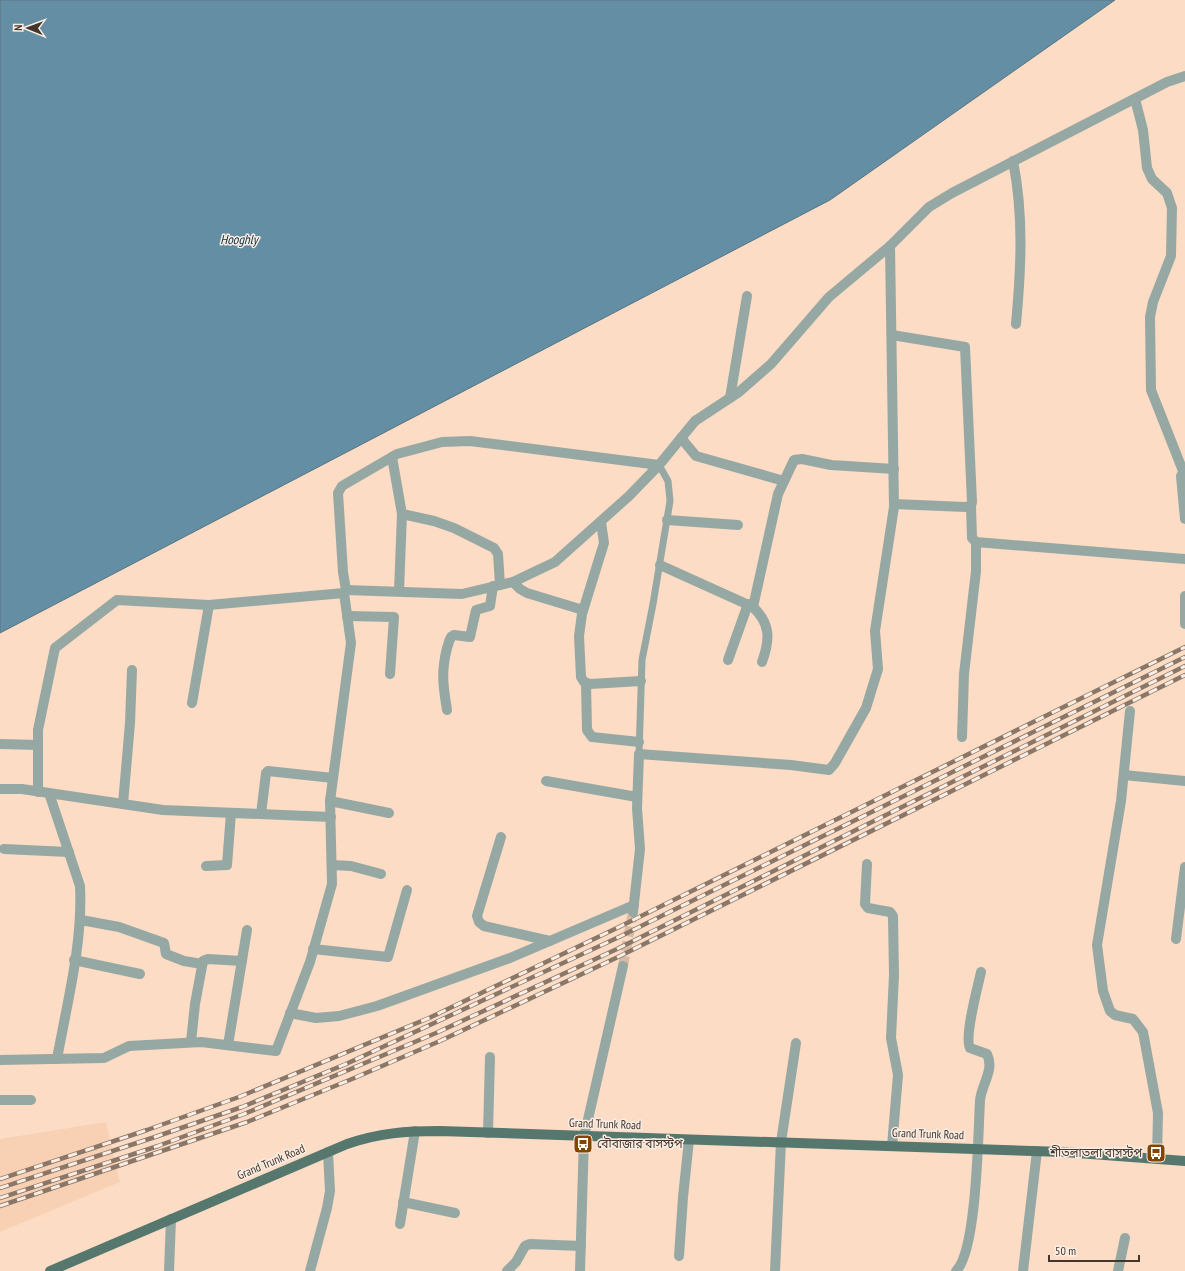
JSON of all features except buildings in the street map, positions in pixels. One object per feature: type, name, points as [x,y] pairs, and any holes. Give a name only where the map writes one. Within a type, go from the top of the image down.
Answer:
[{"type":"main road","name":"Grand Trunk Road","points":[[50,1271],[328,1152],[368,1137],[390,1132],[414,1131],[488,1133],[1037,1151],[1185,1161]]},
{"type":"street","points":[[38,792],[38,730],[55,648],[117,600],[209,605],[345,591],[399,591],[462,594],[513,582],[555,562],[601,522],[659,465],[700,416],[730,398],[771,364],[829,297],[890,246],[939,200],[1167,82],[1185,76]]},
{"type":"street","points":[[1135,99],[1143,130],[1147,168],[1152,179],[1167,193],[1172,208],[1171,256],[1153,302],[1150,317],[1150,378],[1151,390],[1184,470],[1181,476],[1185,519]]},
{"type":"street","points":[[1013,161],[1021,224],[1016,324]]},
{"type":"street","points":[[290,1013],[316,1018],[339,1016],[358,1012],[510,958],[634,908],[640,849],[637,797],[639,754],[790,765],[825,770],[832,767],[866,708],[877,671],[875,631],[894,504],[890,246]]},
{"type":"street","points":[[730,398],[747,296]]},
{"type":"street","points":[[892,335],[965,347],[972,502],[972,538],[976,542],[976,571],[964,674],[962,738]]},
{"type":"street","points":[[681,438],[696,456],[784,481]]},
{"type":"street","points":[[0,1060],[104,1058],[129,1046],[190,1042],[276,1051],[313,948],[332,884],[330,801],[350,643],[343,572],[338,493],[342,486],[397,454],[442,442],[470,441],[659,465]]},
{"type":"street","points":[[392,457],[402,514],[399,591]]},
{"type":"street","points":[[728,660],[750,605],[777,498],[792,462],[798,459],[831,464],[894,469]]},
{"type":"street","points":[[894,504],[971,506]]},
{"type":"street","points":[[402,514],[434,521],[454,528],[494,548],[498,554],[497,586],[489,607],[478,608],[476,610],[470,636],[451,636],[443,663],[442,677],[447,710]]},
{"type":"street","points":[[667,520],[738,525]]},
{"type":"street","points":[[601,522],[604,543],[583,610],[579,636],[580,677],[586,683],[587,730],[589,735],[592,737],[640,742]]},
{"type":"street","points":[[976,542],[1185,558]]},
{"type":"street","points":[[660,565],[750,605],[759,612],[765,624],[769,641],[762,662]]},
{"type":"street","points":[[513,582],[527,593],[583,610]]},
{"type":"street","points":[[1185,596],[1185,624]]},
{"type":"street","points":[[192,703],[209,605]]},
{"type":"street","points":[[347,616],[394,617],[390,674]]},
{"type":"street","points":[[123,804],[130,723],[132,670]]},
{"type":"street","points":[[586,683],[641,681]]},
{"type":"street","points":[[1130,711],[1124,775],[1097,945],[1104,991],[1110,1010],[1115,1015],[1133,1019],[1143,1032],[1158,1113],[1157,1158]]},
{"type":"street","points":[[0,744],[38,745]]},
{"type":"street","points":[[261,814],[266,772],[268,771],[333,778]]},
{"type":"street","points":[[1124,775],[1185,781]]},
{"type":"street","points":[[546,781],[637,797]]},
{"type":"street","points":[[0,789],[49,793],[163,810],[331,817]]},
{"type":"street","points":[[49,793],[80,886],[81,920],[57,1059]]},
{"type":"street","points":[[330,801],[389,814]]},
{"type":"street","points":[[206,866],[227,865],[231,813]]},
{"type":"street","points":[[501,837],[477,916],[479,922],[484,926],[550,941]]},
{"type":"street","points":[[4,849],[69,852]]},
{"type":"street","points":[[867,864],[865,904],[868,908],[892,913],[893,916],[894,975],[891,1038],[898,1075],[892,1146]]},
{"type":"street","points":[[332,865],[351,866],[381,874]]},
{"type":"street","points":[[1176,939],[1185,867]]},
{"type":"street","points":[[313,948],[388,957],[407,890]]},
{"type":"street","points":[[81,920],[119,928],[164,943],[166,954],[184,961],[202,964]]},
{"type":"street","points":[[228,1045],[247,930]]},
{"type":"street","points":[[190,1042],[202,964],[205,959],[242,961]]},
{"type":"street","points":[[74,960],[140,974]]},
{"type":"street","points":[[580,1271],[584,1137],[623,966]]},
{"type":"street","points":[[956,1271],[963,1262],[968,1242],[978,1149],[980,1096],[989,1073],[990,1061],[987,1054],[970,1048],[968,1044],[981,972]]},
{"type":"street","points":[[775,1271],[781,1142],[796,1043]]},
{"type":"street","points":[[488,1133],[490,1057]]},
{"type":"street","points":[[0,1100],[31,1100]]},
{"type":"street","points":[[400,1224],[414,1131]]},
{"type":"street","points":[[679,1256],[689,1140]]},
{"type":"street","points":[[1022,1271],[1037,1151]]},
{"type":"street","points":[[310,1271],[328,1208],[330,1191],[328,1152]]},
{"type":"street","points":[[404,1202],[455,1213]]},
{"type":"street","points":[[169,1271],[171,1219]]},
{"type":"street","points":[[1118,1271],[1125,1238]]},
{"type":"street","points":[[507,1271],[516,1262],[527,1245],[581,1246]]},
{"type":"lane","points":[[639,754],[642,660],[660,565],[670,491],[665,474],[659,465]]},
{"type":"shaded area","points":[[106,1122],[120,1182],[0,1232],[0,1139]]},
{"type":"water","name":"Hooghly","points":[[0,0],[1115,0],[830,200],[0,633]]},
{"type":"tunnel","points":[[623,966],[633,912]]},
{"type":"railway","points":[[0,1179],[147,1130],[239,1097],[429,1018],[619,927],[1185,647]]},
{"type":"railway","points":[[0,1188],[242,1107],[346,1064],[619,937],[1185,657]]},
{"type":"railway","points":[[0,1198],[158,1146],[244,1114],[436,1033],[617,949],[1185,666]]},
{"type":"railway","points":[[0,1206],[247,1122],[440,1041],[618,957],[1185,675]]},
{"type":"place","name":"বৌবাজার বাসস্টপ","points":[[583,1144]]},
{"type":"place","name":"শীতলাতলা বাসস্টপ","points":[[1156,1153]]}]
